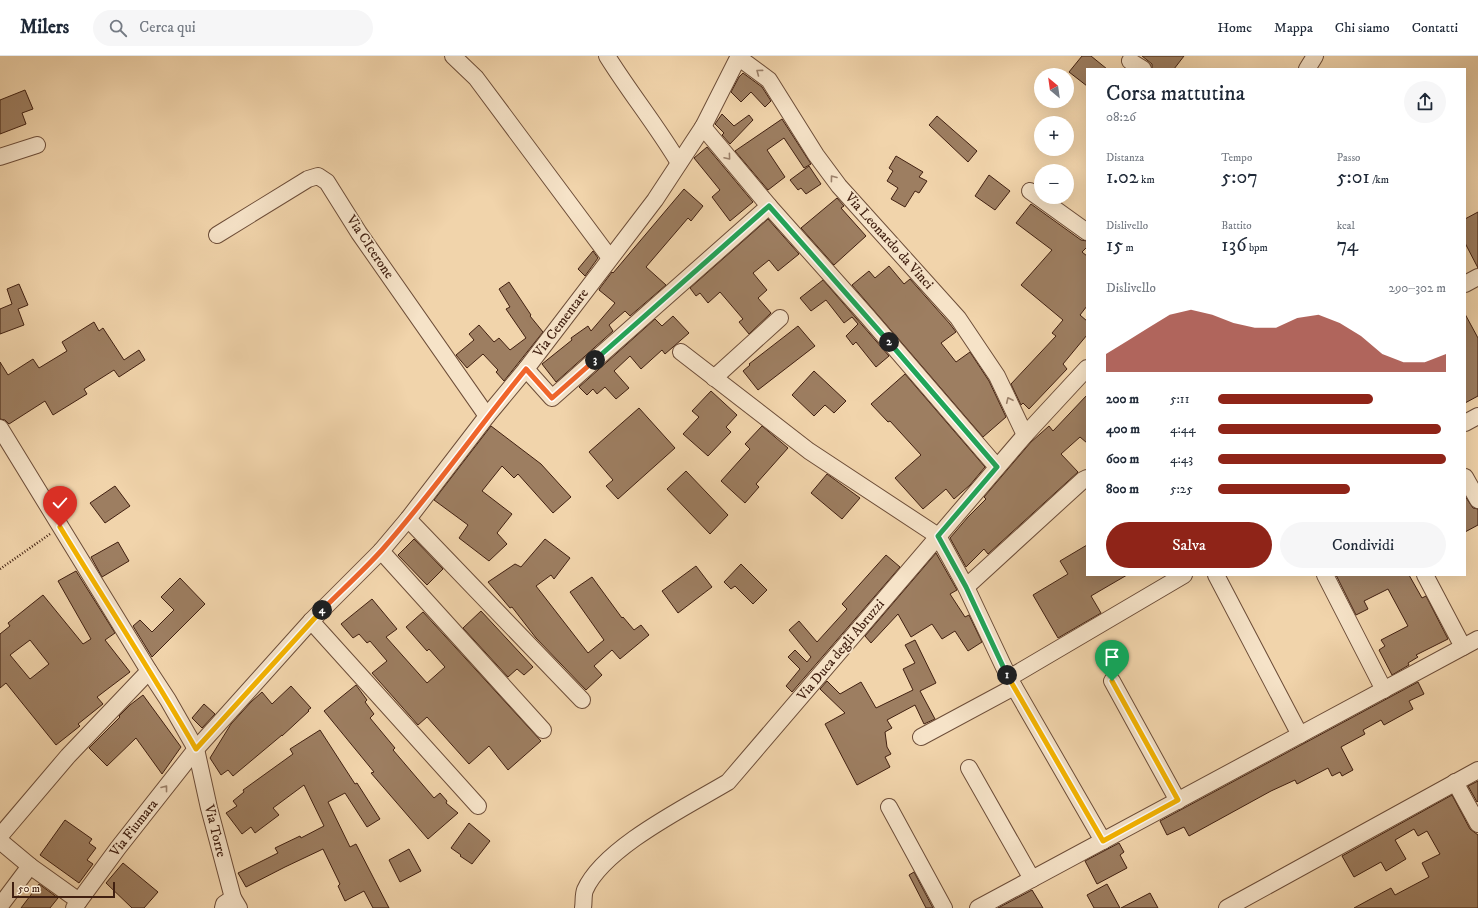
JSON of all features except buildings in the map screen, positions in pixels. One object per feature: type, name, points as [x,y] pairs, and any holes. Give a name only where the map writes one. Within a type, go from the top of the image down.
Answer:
[{"type":"street","points":[[453,56],[476,78],[610,258]]},
{"type":"street","points":[[607,56],[637,103],[664,139],[679,163]]},
{"type":"street","name":"Via Cementare","points":[[196,749],[311,621],[380,551],[408,519],[487,416],[526,369],[655,200],[703,127],[738,56]]},
{"type":"street","name":"Via Leonardo da Vinci","points":[[738,56],[769,80],[816,156],[839,186],[958,318],[997,376],[1025,435]]},
{"type":"street","points":[[1308,68],[1315,56]]},
{"type":"street","points":[[703,127],[769,206],[867,316],[997,467]]},
{"type":"street","points":[[0,157],[37,146]]},
{"type":"street","name":"Via CIcerone","points":[[217,235],[308,179],[318,176],[327,182],[360,233],[487,416]]},
{"type":"street","points":[[1030,191],[1086,231]]},
{"type":"street","points":[[526,369],[552,398],[769,206]]},
{"type":"street","points":[[1466,283],[1478,277]]},
{"type":"street","points":[[714,378],[780,318]]},
{"type":"street","points":[[681,352],[809,452],[938,536],[966,587],[1011,682],[1103,841]]},
{"type":"street","name":"Via Duca degli Abruzzi","points":[[583,908],[585,891],[595,874],[622,847],[665,819],[728,782],[997,467],[1086,369]]},
{"type":"street","points":[[1466,422],[1478,416]]},
{"type":"street","name":"Via Torre","points":[[0,428],[168,700],[196,749],[232,905]]},
{"type":"street","points":[[966,587],[1086,478]]},
{"type":"street","points":[[1466,479],[1478,500]]},
{"type":"street","points":[[408,519],[582,700]]},
{"type":"street","points":[[380,551],[543,730]]},
{"type":"street","points":[[921,737],[1182,576]]},
{"type":"street","points":[[1217,576],[1300,735]]},
{"type":"street","points":[[1326,576],[1384,690]]},
{"type":"street","points":[[1425,576],[1463,647]]},
{"type":"street","points":[[311,621],[478,806]]},
{"type":"street","points":[[978,908],[1478,639]]},
{"type":"street","points":[[0,836],[68,756],[149,671]]},
{"type":"street","points":[[1112,681],[1178,800]]},
{"type":"street","name":"Via Fiumara","points":[[77,905],[118,848],[196,749]]},
{"type":"street","points":[[969,768],[1032,879]]},
{"type":"street","points":[[1227,908],[1478,770]]},
{"type":"street","points":[[1455,782],[1478,824]]},
{"type":"street","points":[[889,807],[944,908]]},
{"type":"street","points":[[0,841],[77,905]]},
{"type":"street","points":[[0,906],[30,866]]},
{"type":"path","points":[[0,568],[60,527]]},
{"type":"route","points":[[60,527],[168,700],[196,749],[311,621],[380,551],[408,519],[487,416],[526,369],[552,398],[769,206],[867,316],[997,467],[938,536],[966,587],[1009,678],[1103,841],[1178,800],[1112,681]]}]
